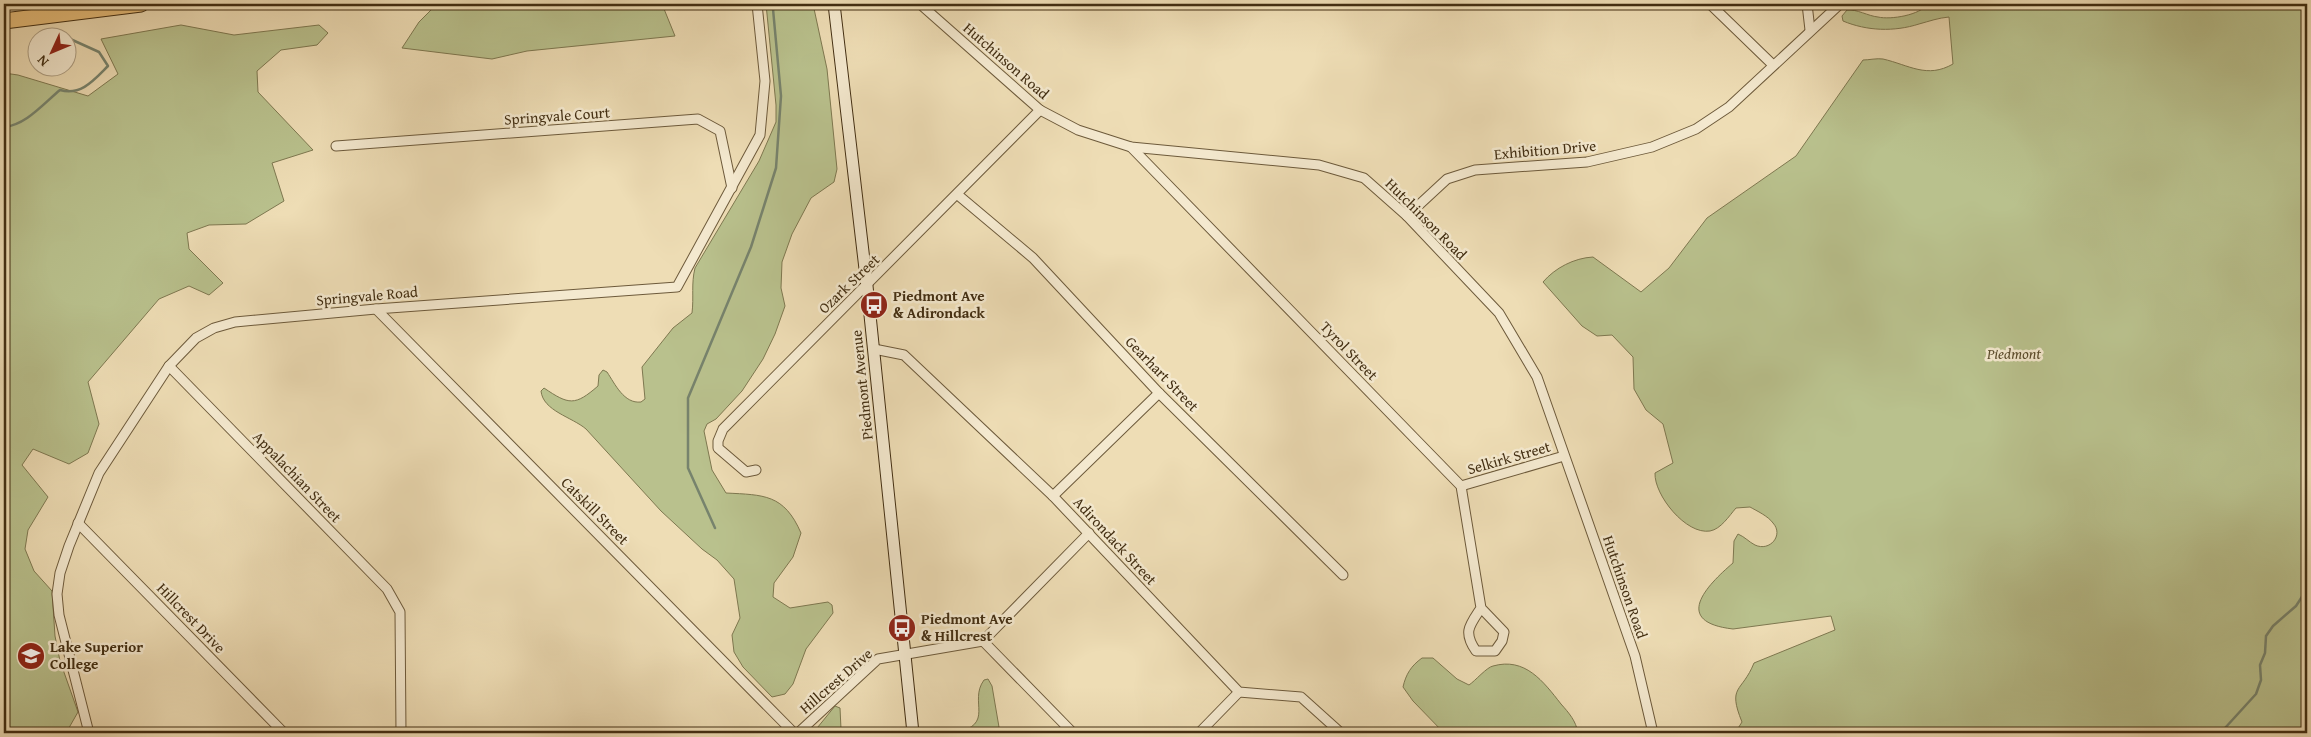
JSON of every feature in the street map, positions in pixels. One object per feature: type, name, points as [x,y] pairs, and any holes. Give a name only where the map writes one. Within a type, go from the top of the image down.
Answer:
[{"type":"highway","points":[[4,21],[142,4]]},
{"type":"main road","name":"Piedmont Avenue","points":[[834,4],[874,349],[913,733]]},
{"type":"street","name":"Springvale Road","points":[[89,733],[59,615],[57,594],[60,573],[78,523],[99,474],[169,366],[196,338],[214,328],[235,322],[376,309],[677,288],[760,135],[765,81],[756,4]]},
{"type":"street","name":"Hutchinson Road","points":[[920,4],[1040,110],[1078,130],[1131,147],[1320,165],[1364,178],[1407,216],[1499,313],[1537,377],[1635,656],[1653,733]]},
{"type":"street","points":[[1710,4],[1773,65]]},
{"type":"street","points":[[1807,4],[1810,30]]},
{"type":"street","name":"Exhibition Drive","points":[[1407,216],[1447,179],[1475,170],[1587,162],[1652,147],[1696,129],[1729,107],[1840,4]]},
{"type":"street","name":"Ozark Street","points":[[756,470],[746,472],[718,448],[718,442],[724,430],[752,399],[958,195],[1040,110]]},
{"type":"street","name":"Springvale Court","points":[[336,146],[698,119],[720,131],[732,188]]},
{"type":"street","name":"Tyrol Street","points":[[1131,147],[1461,486]]},
{"type":"street","name":"Gearhart Street","points":[[958,195],[1033,258],[1160,393],[1343,575]]},
{"type":"street","name":"Catskill Street","points":[[376,309],[796,733]]},
{"type":"street","name":"Adirondack Street","points":[[874,349],[904,354],[1053,496],[1239,692]]},
{"type":"street","name":"Appalachian Street","points":[[169,366],[387,588],[400,612],[401,733]]},
{"type":"street","points":[[1053,496],[1160,393]]},
{"type":"street","name":"Selkirk Street","points":[[1461,486],[1564,456]]},
{"type":"street","points":[[1461,486],[1481,608],[1504,632],[1502,641],[1495,651],[1476,651],[1468,639],[1469,626],[1481,608]]},
{"type":"street","name":"Hillcrest Drive","points":[[78,523],[284,733]]},
{"type":"street","points":[[1073,733],[983,641],[1090,534]]},
{"type":"street","name":"Hillcrest Drive","points":[[796,733],[878,659],[983,641]]},
{"type":"street","points":[[1199,733],[1239,692],[1301,697],[1342,733]]},
{"type":"green space","points":[[437,4],[662,4],[675,36],[527,51],[492,59],[402,48],[419,22]]},
{"type":"green space","points":[[766,4],[813,4],[827,69],[837,169],[834,182],[811,198],[792,234],[782,262],[781,288],[785,306],[763,359],[742,391],[716,419],[707,424],[704,431],[712,470],[726,493],[762,496],[771,499],[787,511],[801,533],[793,557],[774,583],[773,597],[790,608],[828,602],[832,605],[833,613],[806,649],[793,684],[785,694],[772,697],[743,667],[734,652],[732,635],[740,618],[734,579],[717,560],[702,549],[661,511],[586,429],[552,409],[543,398],[541,391],[544,388],[560,398],[572,401],[577,400],[598,386],[599,375],[603,370],[607,372],[625,397],[635,402],[641,402],[645,399],[642,367],[673,328],[692,313],[695,268],[759,161],[776,122]]},
{"type":"green space","name":"Piedmont","points":[[1928,4],[2307,4],[2307,733],[1735,733],[1742,722],[1736,695],[1754,663],[1835,630],[1831,616],[1733,629],[1714,625],[1703,619],[1699,611],[1700,602],[1713,582],[1733,563],[1734,541],[1738,534],[1761,547],[1774,541],[1777,532],[1776,528],[1768,518],[1750,507],[1736,508],[1721,525],[1710,531],[1701,531],[1691,527],[1673,512],[1656,482],[1655,473],[1673,463],[1663,424],[1646,410],[1634,389],[1633,357],[1612,335],[1597,336],[1582,326],[1543,282],[1553,272],[1565,265],[1579,259],[1593,257],[1641,292],[1669,268],[1707,218],[1796,156],[1863,60],[1883,59],[1926,71],[1944,68],[1953,64],[1949,17],[1910,27],[1881,29],[1861,27],[1843,21],[1842,16],[1847,10],[1851,10],[1884,18],[1897,17],[1912,14]]},
{"type":"green space","points":[[181,25],[234,35],[319,25],[328,33],[317,45],[281,50],[257,71],[258,92],[313,150],[272,163],[284,201],[246,224],[209,225],[187,233],[189,249],[223,283],[209,295],[189,286],[159,299],[88,382],[99,424],[88,453],[69,464],[33,449],[22,465],[48,497],[28,530],[25,549],[34,571],[52,591],[55,636],[60,661],[78,712],[66,733],[4,733],[4,73],[18,75],[88,96],[118,74],[101,39]]},
{"type":"green space","points":[[1422,658],[1433,658],[1457,679],[1469,685],[1493,666],[1504,664],[1524,668],[1540,679],[1554,695],[1572,717],[1578,733],[1444,733],[1413,701],[1403,687],[1410,671]]},
{"type":"green space","points":[[988,679],[992,686],[1000,733],[955,733],[975,724],[979,711],[978,696],[980,688],[984,680]]},
{"type":"green space","points":[[835,706],[840,708],[841,729],[850,733],[813,733]]},
{"type":"waterway","points":[[715,528],[688,468],[688,398],[751,247],[776,168],[781,96],[773,9],[767,4]]},
{"type":"waterway","points":[[4,127],[27,118],[60,90],[74,91],[81,89],[108,66],[99,52],[78,43]]},
{"type":"waterway","points":[[2212,733],[2225,728],[2256,694],[2261,680],[2260,665],[2265,653],[2266,636],[2273,626],[2296,606],[2307,589]]},
{"type":"place","name":"Piedmont Ave & Adirondack","points":[[874,305]]},
{"type":"place","name":"Piedmont Ave & Hillcrest","points":[[902,628]]},
{"type":"place","name":"Lake Superior College","points":[[31,656]]}]
